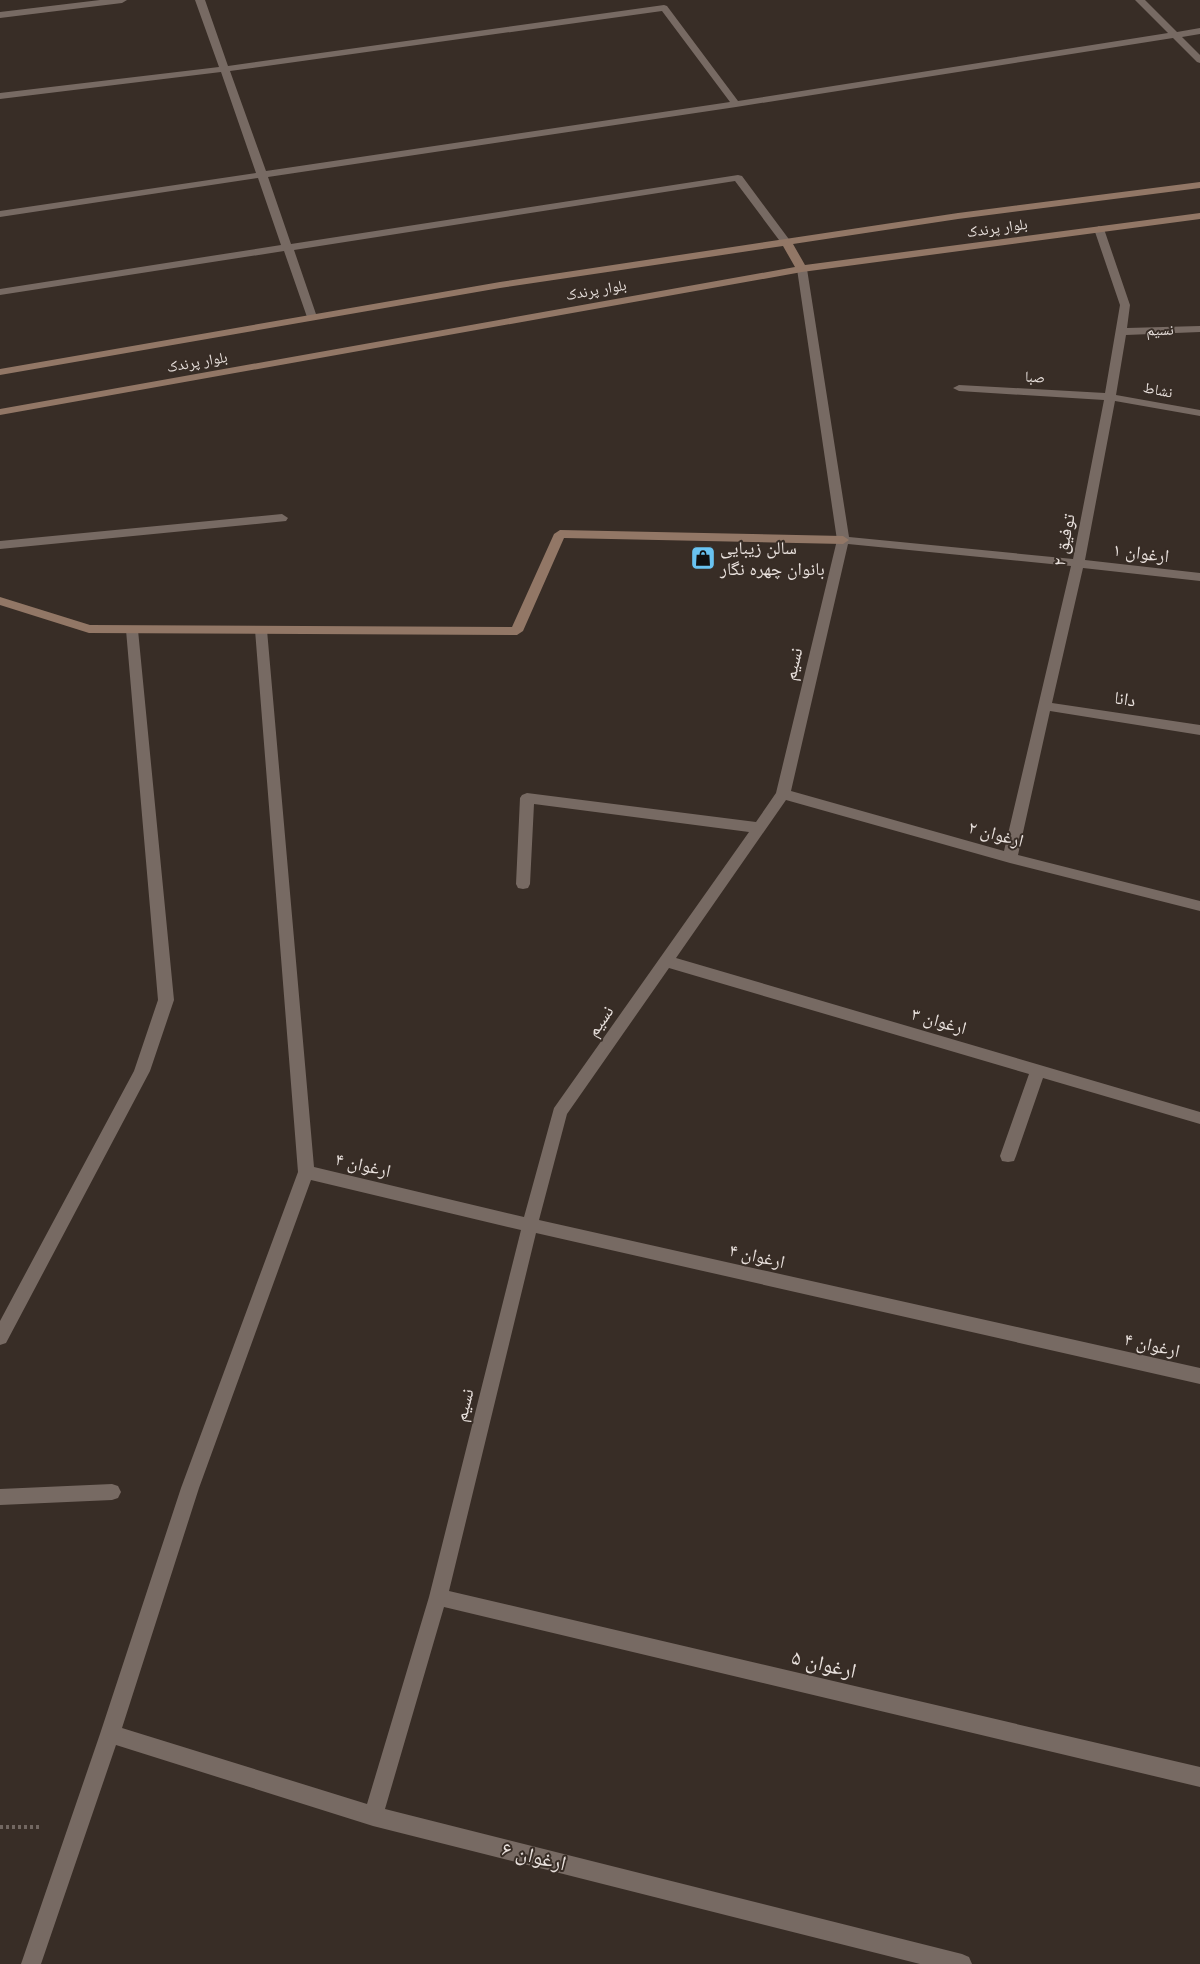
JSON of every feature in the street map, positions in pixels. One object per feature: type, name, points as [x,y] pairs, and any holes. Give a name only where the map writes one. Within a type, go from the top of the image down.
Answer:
[{"type":"main road","name":"بلوار پرندک","points":[[0,372],[500,285],[958,216],[1200,185]]},
{"type":"main road","name":"بلوار پرندک","points":[[0,412],[802,269],[1200,216]]},
{"type":"main road","points":[[786,242],[802,269]]},
{"type":"main road","points":[[0,600],[89,629],[517,631],[560,534],[843,540]]},
{"type":"street","points":[[0,15],[122,0]]},
{"type":"street","points":[[200,0],[312,317]]},
{"type":"street","points":[[1140,0],[1200,60]]},
{"type":"street","points":[[0,96],[224,69],[664,8],[736,104]]},
{"type":"street","points":[[0,214],[736,104],[1200,31]]},
{"type":"street","points":[[0,292],[738,178],[786,242]]},
{"type":"street","name":"توفیق ۲","points":[[1010,858],[1078,563],[1110,397],[1125,305],[1100,229]]},
{"type":"street","name":"نسیم","points":[[373,1816],[438,1597],[530,1225],[560,1112],[783,794],[843,540],[802,269]]},
{"type":"street","name":"نسیم","points":[[1120,332],[1200,329]]},
{"type":"street","name":"صبا","points":[[959,388],[1110,397]]},
{"type":"street","name":"نشاط","points":[[1110,397],[1200,413]]},
{"type":"street","points":[[0,544],[282,518]]},
{"type":"street","name":"ارغوان ۱","points":[[843,540],[1200,577]]},
{"type":"street","points":[[0,1338],[142,1071],[166,1000],[132,630]]},
{"type":"street","points":[[31,1964],[110,1734],[190,1488],[306,1172],[261,630]]},
{"type":"street","name":"دانا","points":[[1044,706],[1200,730]]},
{"type":"street","name":"ارغوان ۲","points":[[783,794],[1010,858],[1200,906]]},
{"type":"street","points":[[523,884],[527,798],[760,828]]},
{"type":"street","name":"ارغوان ۳","points":[[666,961],[1200,1118]]},
{"type":"street","points":[[1008,1156],[1038,1071]]},
{"type":"street","name":"ارغوان ۴","points":[[306,1172],[530,1225],[1200,1376]]},
{"type":"street","points":[[0,1497],[112,1492]]},
{"type":"street","name":"ارغوان ۵","points":[[438,1597],[1200,1777]]},
{"type":"street","name":"ارغوان ۶","points":[[110,1734],[373,1816],[962,1964]]},
{"type":"place","name":"سالن زیبایی بانوان چهره نگار","points":[[703,558]]}]
